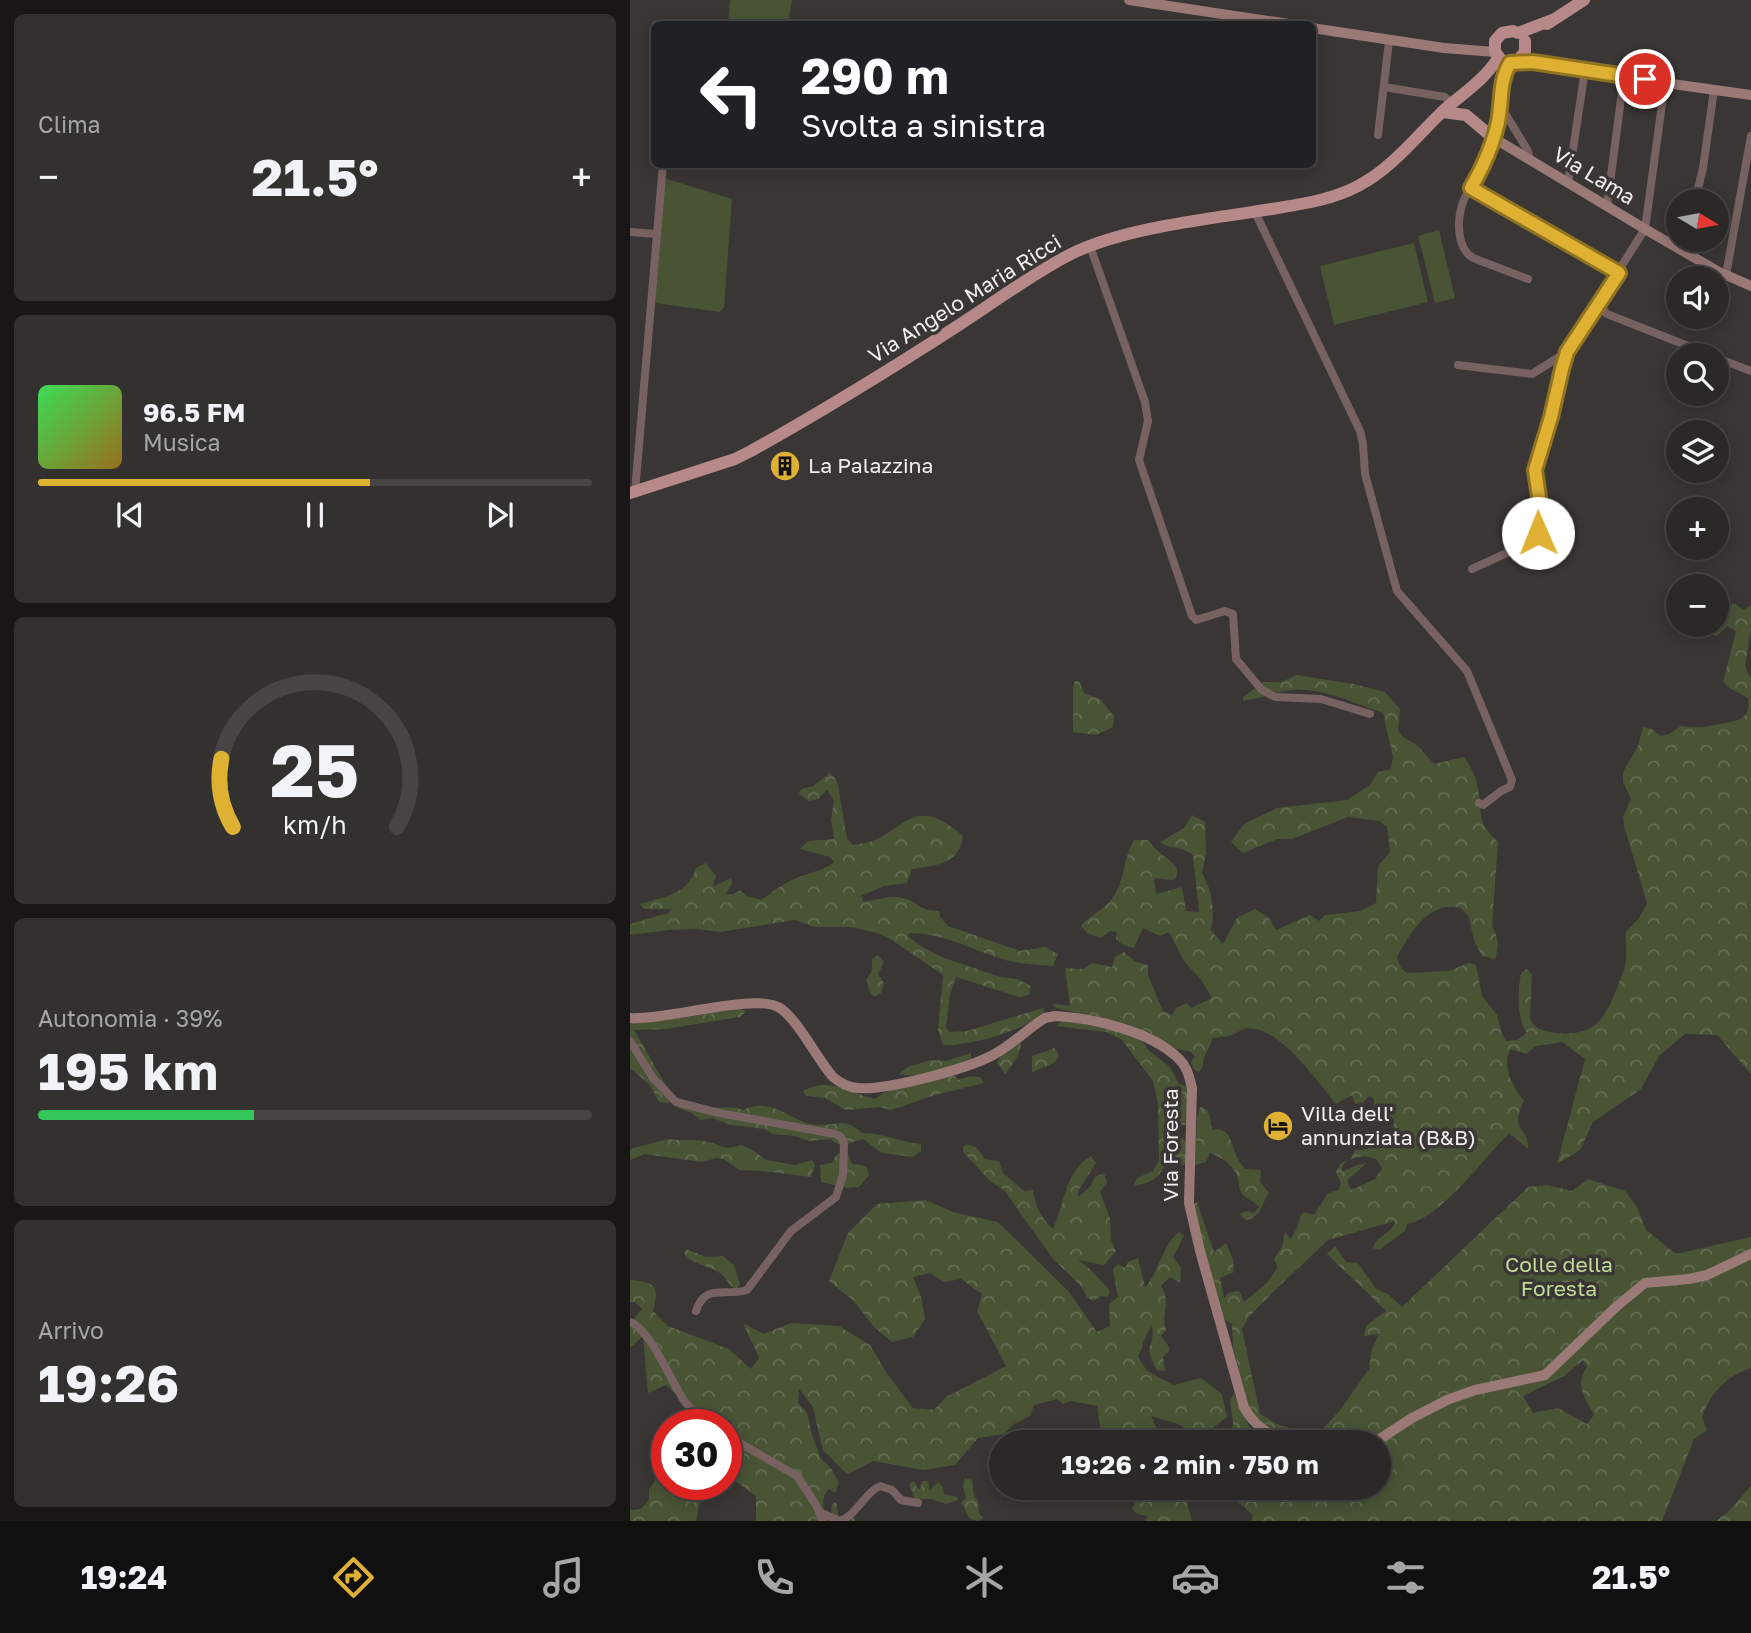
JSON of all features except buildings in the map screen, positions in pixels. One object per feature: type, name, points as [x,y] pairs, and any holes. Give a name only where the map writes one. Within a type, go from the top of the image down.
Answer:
[{"type":"main road","points":[[1129,0],[1269,21]]},
{"type":"main road","points":[[1522,37],[1584,0]]},
{"type":"main road","points":[[1316,29],[1461,49],[1507,60],[1751,95]]},
{"type":"main road","points":[[1492,137],[1507,60],[1502,33],[1513,31],[1522,37],[1526,48],[1507,60]]},
{"type":"main road","name":"Via Angelo Maria Ricci","points":[[632,493],[735,459],[751,451],[956,327],[1049,267],[1090,246],[1164,227],[1325,199],[1358,187],[1372,178],[1451,104],[1507,60]]},
{"type":"main road","points":[[1451,104],[1460,107],[1466,116]]},
{"type":"main road","name":"Via Lama","points":[[1451,104],[1452,112],[1466,116],[1492,137],[1645,229],[1666,238]]},
{"type":"main road","name":"Via Lama","points":[[1693,252],[1713,266]]},
{"type":"main road","name":"Via Lama","points":[[1729,276],[1751,286]]},
{"type":"main road","name":"Via Foresta","points":[[630,1018],[659,1017],[750,1003],[773,1005],[792,1021],[833,1077],[854,1088],[881,1088],[976,1063],[995,1054],[1045,1018],[1055,1016],[1138,1033],[1167,1049],[1180,1059],[1188,1071],[1192,1088],[1189,1203],[1200,1251],[1244,1407],[1251,1420],[1262,1430]]},
{"type":"main road","points":[[1391,1432],[1447,1400],[1475,1390],[1545,1375],[1645,1283],[1707,1275],[1751,1254]]},
{"type":"street","points":[[1378,135],[1389,41]]},
{"type":"street","points":[[1568,183],[1585,70]]},
{"type":"street","points":[[1607,206],[1624,76]]},
{"type":"street","points":[[1472,569],[1535,540],[1538,533],[1541,511],[1535,470],[1567,352],[1645,229],[1665,82]]},
{"type":"street","points":[[1384,87],[1445,97],[1451,104]]},
{"type":"street","points":[[1698,189],[1714,90]]},
{"type":"street","points":[[1500,105],[1528,151],[1530,160]]},
{"type":"street","points":[[1728,266],[1751,136]]},
{"type":"street","points":[[1492,137],[1486,161],[1464,200],[1460,240],[1466,254],[1528,279]]},
{"type":"street","points":[[632,493],[663,168]]},
{"type":"street","points":[[1471,188],[1619,273]]},
{"type":"street","points":[[1255,212],[1360,431],[1365,474],[1398,591],[1467,671],[1513,780],[1510,787],[1483,805],[1479,803]]},
{"type":"street","points":[[630,232],[656,234]]},
{"type":"street","points":[[1090,246],[1145,402],[1148,421],[1139,460],[1192,617],[1196,620],[1225,611],[1233,614],[1236,659],[1251,680],[1269,694],[1321,699],[1370,714]]},
{"type":"street","points":[[1599,305],[1607,314],[1680,343]]},
{"type":"street","points":[[1458,365],[1532,374],[1567,352]]},
{"type":"street","points":[[1729,363],[1751,371]]},
{"type":"street","points":[[630,1041],[653,1078],[676,1102],[719,1113],[835,1134],[844,1144],[843,1175],[836,1197],[791,1231],[747,1290],[711,1293],[699,1301],[696,1311]]},
{"type":"street","points":[[630,1322],[636,1324],[657,1352],[686,1403],[693,1409]]},
{"type":"street","points":[[742,1444],[797,1476],[821,1517],[840,1521],[850,1517],[872,1491],[880,1486],[892,1490],[901,1500],[918,1503]]},
{"type":"green space","points":[[730,0],[792,0],[788,21],[728,21]]},
{"type":"green space","points":[[661,177],[732,199],[724,307],[720,312],[655,303]]},
{"type":"green space","points":[[1439,230],[1455,298],[1435,303],[1418,236]]},
{"type":"green space","points":[[1414,243],[1428,302],[1334,325],[1320,266]]},
{"type":"green space","name":"Colle della Foresta","points":[[1734,603],[1744,610],[1751,605],[1751,629],[1745,666],[1751,679],[1751,1074],[1717,1035],[1685,1034],[1659,1056],[1641,1089],[1593,1122],[1580,1150],[1557,1164],[1585,1059],[1562,1042],[1536,1046],[1526,1054],[1510,1049],[1508,1069],[1512,1083],[1524,1101],[1518,1123],[1526,1136],[1528,1149],[1509,1133],[1448,1199],[1420,1220],[1407,1224],[1405,1231],[1379,1250],[1373,1248],[1375,1244],[1395,1221],[1328,1240],[1248,1318],[1242,1329],[1260,1414],[1279,1425],[1298,1430],[1266,1430],[1250,1411],[1233,1348],[1232,1324],[1225,1320],[1194,1216],[1194,1204],[1197,1202],[1214,1252],[1226,1243],[1233,1259],[1234,1272],[1220,1278],[1224,1299],[1228,1293],[1239,1291],[1244,1302],[1267,1283],[1278,1267],[1274,1259],[1282,1247],[1285,1232],[1290,1239],[1303,1212],[1314,1215],[1328,1193],[1339,1190],[1341,1183],[1336,1172],[1340,1164],[1347,1160],[1342,1172],[1367,1163],[1347,1180],[1351,1190],[1375,1179],[1382,1168],[1376,1159],[1364,1156],[1351,1159],[1355,1150],[1376,1146],[1387,1139],[1391,1134],[1394,1119],[1380,1117],[1374,1111],[1374,1099],[1369,1096],[1363,1103],[1355,1104],[1352,1095],[1336,1104],[1286,1046],[1261,1031],[1246,1028],[1229,1036],[1212,1038],[1199,1072],[1194,1070],[1191,1062],[1195,1056],[1189,1051],[1177,1049],[1128,1024],[1056,1008],[1052,1004],[1070,1006],[1065,968],[1083,969],[1093,963],[1112,967],[1115,957],[1124,952],[1136,962],[1148,965],[1148,975],[1163,1011],[1172,1015],[1176,1008],[1187,1003],[1191,1008],[1212,998],[1202,981],[1184,961],[1169,932],[1160,936],[1143,928],[1134,948],[1123,945],[1116,939],[1117,932],[1110,931],[1101,938],[1087,933],[1081,926],[1113,898],[1134,840],[1148,840],[1177,868],[1176,878],[1172,880],[1154,878],[1156,894],[1182,887],[1186,911],[1199,912],[1193,855],[1160,842],[1184,828],[1192,815],[1205,822],[1206,854],[1202,873],[1212,900],[1211,930],[1223,944],[1237,918],[1255,909],[1269,918],[1276,930],[1310,915],[1319,921],[1325,915],[1360,911],[1376,903],[1378,866],[1390,852],[1387,827],[1379,821],[1348,817],[1292,839],[1277,839],[1243,853],[1231,842],[1244,824],[1277,808],[1347,800],[1370,785],[1378,772],[1391,769],[1393,757],[1383,713],[1338,697],[1304,690],[1286,691],[1243,701],[1243,697],[1263,682],[1282,682],[1296,675],[1354,684],[1385,692],[1400,709],[1398,730],[1403,737],[1417,745],[1434,764],[1464,757],[1477,783],[1483,823],[1498,842],[1492,926],[1498,942],[1495,959],[1482,956],[1474,941],[1469,917],[1461,908],[1450,907],[1430,914],[1414,929],[1397,958],[1401,968],[1407,973],[1449,971],[1469,963],[1476,965],[1482,996],[1497,1015],[1506,1041],[1517,1040],[1527,1033],[1519,1012],[1519,996],[1521,973],[1527,969],[1532,975],[1530,1018],[1534,1025],[1556,1033],[1581,1032],[1590,1028],[1609,1007],[1625,966],[1626,932],[1639,918],[1647,903],[1624,826],[1623,817],[1631,799],[1623,782],[1623,772],[1638,746],[1643,727],[1652,729],[1660,736],[1681,726],[1704,727],[1726,723],[1747,713],[1748,698],[1723,682],[1736,631],[1729,627],[1729,605]]},
{"type":"green space","points":[[1075,681],[1079,681],[1084,693],[1100,699],[1114,716],[1113,727],[1096,735],[1073,732]]},
{"type":"green space","points":[[830,773],[838,785],[847,839],[853,845],[870,842],[906,821],[929,816],[944,822],[963,836],[957,853],[945,862],[912,869],[907,883],[884,886],[861,896],[864,902],[901,898],[923,908],[939,911],[940,917],[948,926],[1020,951],[1045,947],[1058,954],[1053,966],[1019,963],[944,938],[909,933],[908,936],[919,945],[942,957],[1000,977],[1017,979],[1031,986],[1029,995],[1019,997],[956,977],[950,994],[946,1028],[950,1032],[967,1031],[1043,1008],[1045,1014],[996,1036],[969,1043],[943,1045],[938,1030],[943,975],[889,938],[874,932],[849,927],[814,927],[795,920],[721,932],[697,929],[630,935],[630,924],[668,913],[672,909],[644,909],[640,904],[681,889],[693,877],[696,868],[706,863],[716,876],[712,887],[731,878],[732,883],[726,894],[741,890],[746,896],[761,900],[780,886],[834,862],[830,857],[800,849],[808,841],[834,839],[831,820],[834,801],[827,790],[818,799],[809,801],[799,794],[801,789],[813,786]]},
{"type":"green space","points":[[878,955],[884,962],[878,974],[884,983],[881,993],[874,997],[866,980],[872,971],[872,959]]},
{"type":"green space","points":[[740,1009],[746,1011],[740,1017],[666,1029],[634,1030],[673,1093],[669,1103],[659,1102],[650,1085],[630,1068],[630,1020],[660,1021]]},
{"type":"green space","points":[[1064,1020],[1130,1034],[1143,1042],[1148,1050],[1170,1067],[1179,1084],[1188,1086],[1188,1125],[1179,1125],[1177,1137],[1183,1138],[1188,1146],[1185,1164],[1177,1166],[1166,1162],[1154,1179],[1134,1186],[1137,1178],[1153,1171],[1159,1160],[1158,1104],[1153,1081],[1122,1040],[1106,1032],[1056,1026]]},
{"type":"green space","points":[[1021,1042],[1018,1055],[1005,1074],[997,1062]]},
{"type":"green space","points":[[1055,1048],[1059,1056],[1054,1063],[1032,1072],[1032,1056]]},
{"type":"green space","points":[[971,1053],[971,1059],[936,1071],[917,1075],[899,1074],[908,1067],[931,1060],[946,1061]]},
{"type":"green space","points":[[955,1076],[958,1080],[970,1076],[980,1077],[984,1083],[935,1095],[891,1110],[880,1107],[846,1110],[825,1098],[806,1096],[803,1091],[831,1085],[875,1099],[883,1093]]},
{"type":"green space","points":[[680,1101],[743,1110],[756,1106],[770,1107],[811,1124],[844,1123],[862,1133],[921,1144],[921,1151],[913,1157],[882,1153],[863,1139],[843,1145],[831,1139],[809,1141],[795,1136],[773,1134],[764,1129],[731,1125],[712,1118],[700,1120],[692,1113],[678,1108]]},
{"type":"green space","points":[[1200,1107],[1209,1113],[1212,1130],[1224,1131],[1230,1138],[1245,1169],[1261,1170],[1260,1182],[1269,1193],[1258,1213],[1251,1218],[1246,1220],[1239,1214],[1247,1211],[1254,1213],[1259,1207],[1242,1194],[1238,1178],[1227,1162],[1210,1153],[1206,1162],[1195,1165]]},
{"type":"green space","points":[[668,1139],[703,1141],[724,1147],[741,1145],[766,1160],[795,1165],[812,1160],[815,1165],[811,1177],[739,1170],[724,1159],[716,1158],[702,1162],[644,1154],[630,1160],[630,1149]]},
{"type":"green space","points":[[967,1144],[976,1147],[985,1159],[999,1161],[1003,1173],[1024,1191],[1033,1190],[1039,1211],[1053,1229],[1070,1180],[1082,1163],[1091,1156],[1096,1163],[1078,1191],[1078,1197],[1090,1187],[1095,1177],[1104,1173],[1107,1182],[1100,1192],[1110,1218],[1111,1240],[1116,1251],[1104,1265],[1078,1260],[1110,1291],[1108,1297],[1101,1296],[1093,1301],[1087,1297],[1081,1286],[1053,1259],[1004,1190],[991,1182],[963,1152],[963,1147]]},
{"type":"green space","points":[[837,1154],[848,1154],[852,1164],[866,1166],[869,1175],[859,1187],[847,1188],[821,1182],[820,1165],[832,1163]]},
{"type":"green space","name":"Colle della Foresta","points":[[1588,1179],[1625,1191],[1637,1207],[1646,1230],[1676,1254],[1751,1237],[1751,1368],[1720,1386],[1710,1400],[1702,1417],[1707,1430],[1694,1439],[1662,1521],[1251,1521],[1253,1515],[1236,1500],[1391,1500],[1391,1430],[1322,1430],[1341,1409],[1369,1369],[1371,1352],[1379,1334],[1364,1336],[1366,1326],[1386,1311],[1327,1254],[1335,1246],[1346,1262],[1358,1263],[1376,1289],[1388,1294],[1402,1307],[1528,1187],[1548,1185],[1572,1191]],"holes":[[[1583,1360],[1587,1367],[1581,1386],[1594,1415],[1587,1424],[1558,1408],[1533,1413],[1523,1396],[1564,1376]]]},
{"type":"green space","points":[[925,1200],[956,1213],[998,1222],[1069,1292],[1097,1332],[1110,1326],[1109,1304],[1118,1297],[1113,1269],[1118,1264],[1125,1268],[1128,1262],[1138,1258],[1145,1287],[1173,1237],[1179,1232],[1184,1236],[1173,1257],[1181,1268],[1180,1283],[1170,1277],[1161,1286],[1166,1298],[1166,1330],[1161,1336],[1169,1347],[1163,1357],[1165,1371],[1157,1370],[1150,1355],[1152,1326],[1138,1357],[1147,1371],[1174,1385],[1201,1378],[1222,1394],[1227,1417],[1212,1430],[1188,1430],[1151,1416],[1157,1430],[1101,1430],[1097,1406],[1071,1401],[1063,1404],[1057,1399],[1034,1405],[1030,1416],[1008,1430],[989,1430],[989,1436],[978,1438],[955,1465],[924,1470],[873,1461],[849,1474],[823,1451],[813,1407],[799,1389],[798,1403],[807,1414],[820,1458],[831,1468],[839,1483],[835,1493],[829,1489],[825,1494],[825,1513],[831,1514],[832,1504],[836,1502],[839,1520],[853,1518],[856,1521],[756,1521],[756,1496],[742,1486],[742,1409],[687,1409],[685,1402],[666,1385],[648,1393],[643,1336],[630,1348],[630,1324],[642,1309],[635,1302],[630,1302],[630,1280],[654,1286],[656,1295],[653,1311],[668,1326],[729,1349],[751,1369],[759,1358],[743,1323],[764,1334],[791,1323],[839,1326],[870,1345],[913,1408],[934,1410],[946,1397],[1006,1366],[977,1311],[982,1294],[961,1279],[944,1282],[930,1273],[913,1277],[921,1297],[925,1319],[913,1337],[892,1342],[874,1327],[854,1301],[829,1281],[848,1233],[877,1204]]},
{"type":"green space","points":[[686,1249],[706,1257],[723,1256],[734,1265],[740,1284],[736,1289],[720,1273],[687,1257],[684,1253]]},
{"type":"green space","name":"Colle della Foresta","points":[[1234,1394],[1252,1430],[1232,1430],[1230,1401]]},
{"type":"green space","points":[[965,1478],[972,1480],[974,1497],[978,1500],[979,1514],[983,1518],[978,1521],[968,1517],[961,1503],[966,1498],[963,1486]]},
{"type":"green space","points":[[914,1481],[920,1489],[922,1481],[928,1481],[930,1490],[938,1482],[943,1487],[944,1494],[957,1497],[958,1500],[946,1504],[931,1499],[915,1499],[909,1484]]},
{"type":"green space","points":[[651,1486],[651,1500],[700,1500],[696,1521],[630,1521],[630,1508],[641,1509],[649,1500]]},
{"type":"green space","points":[[1751,1486],[1751,1521],[1716,1521],[1728,1512]]},
{"type":"green space","points":[[1136,1500],[1186,1500],[1192,1521],[1145,1521],[1148,1516],[1137,1514],[1132,1509]]},
{"type":"place","name":"La Palazzina","points":[[785,466]]},
{"type":"place","name":"Villa dell' annunziata (B&B)","points":[[1278,1126]]},
{"type":"route","points":[[1538,533],[1541,511],[1535,470],[1567,352],[1619,273],[1471,188],[1486,161],[1498,120],[1503,77],[1510,63],[1533,62],[1645,79]]}]
